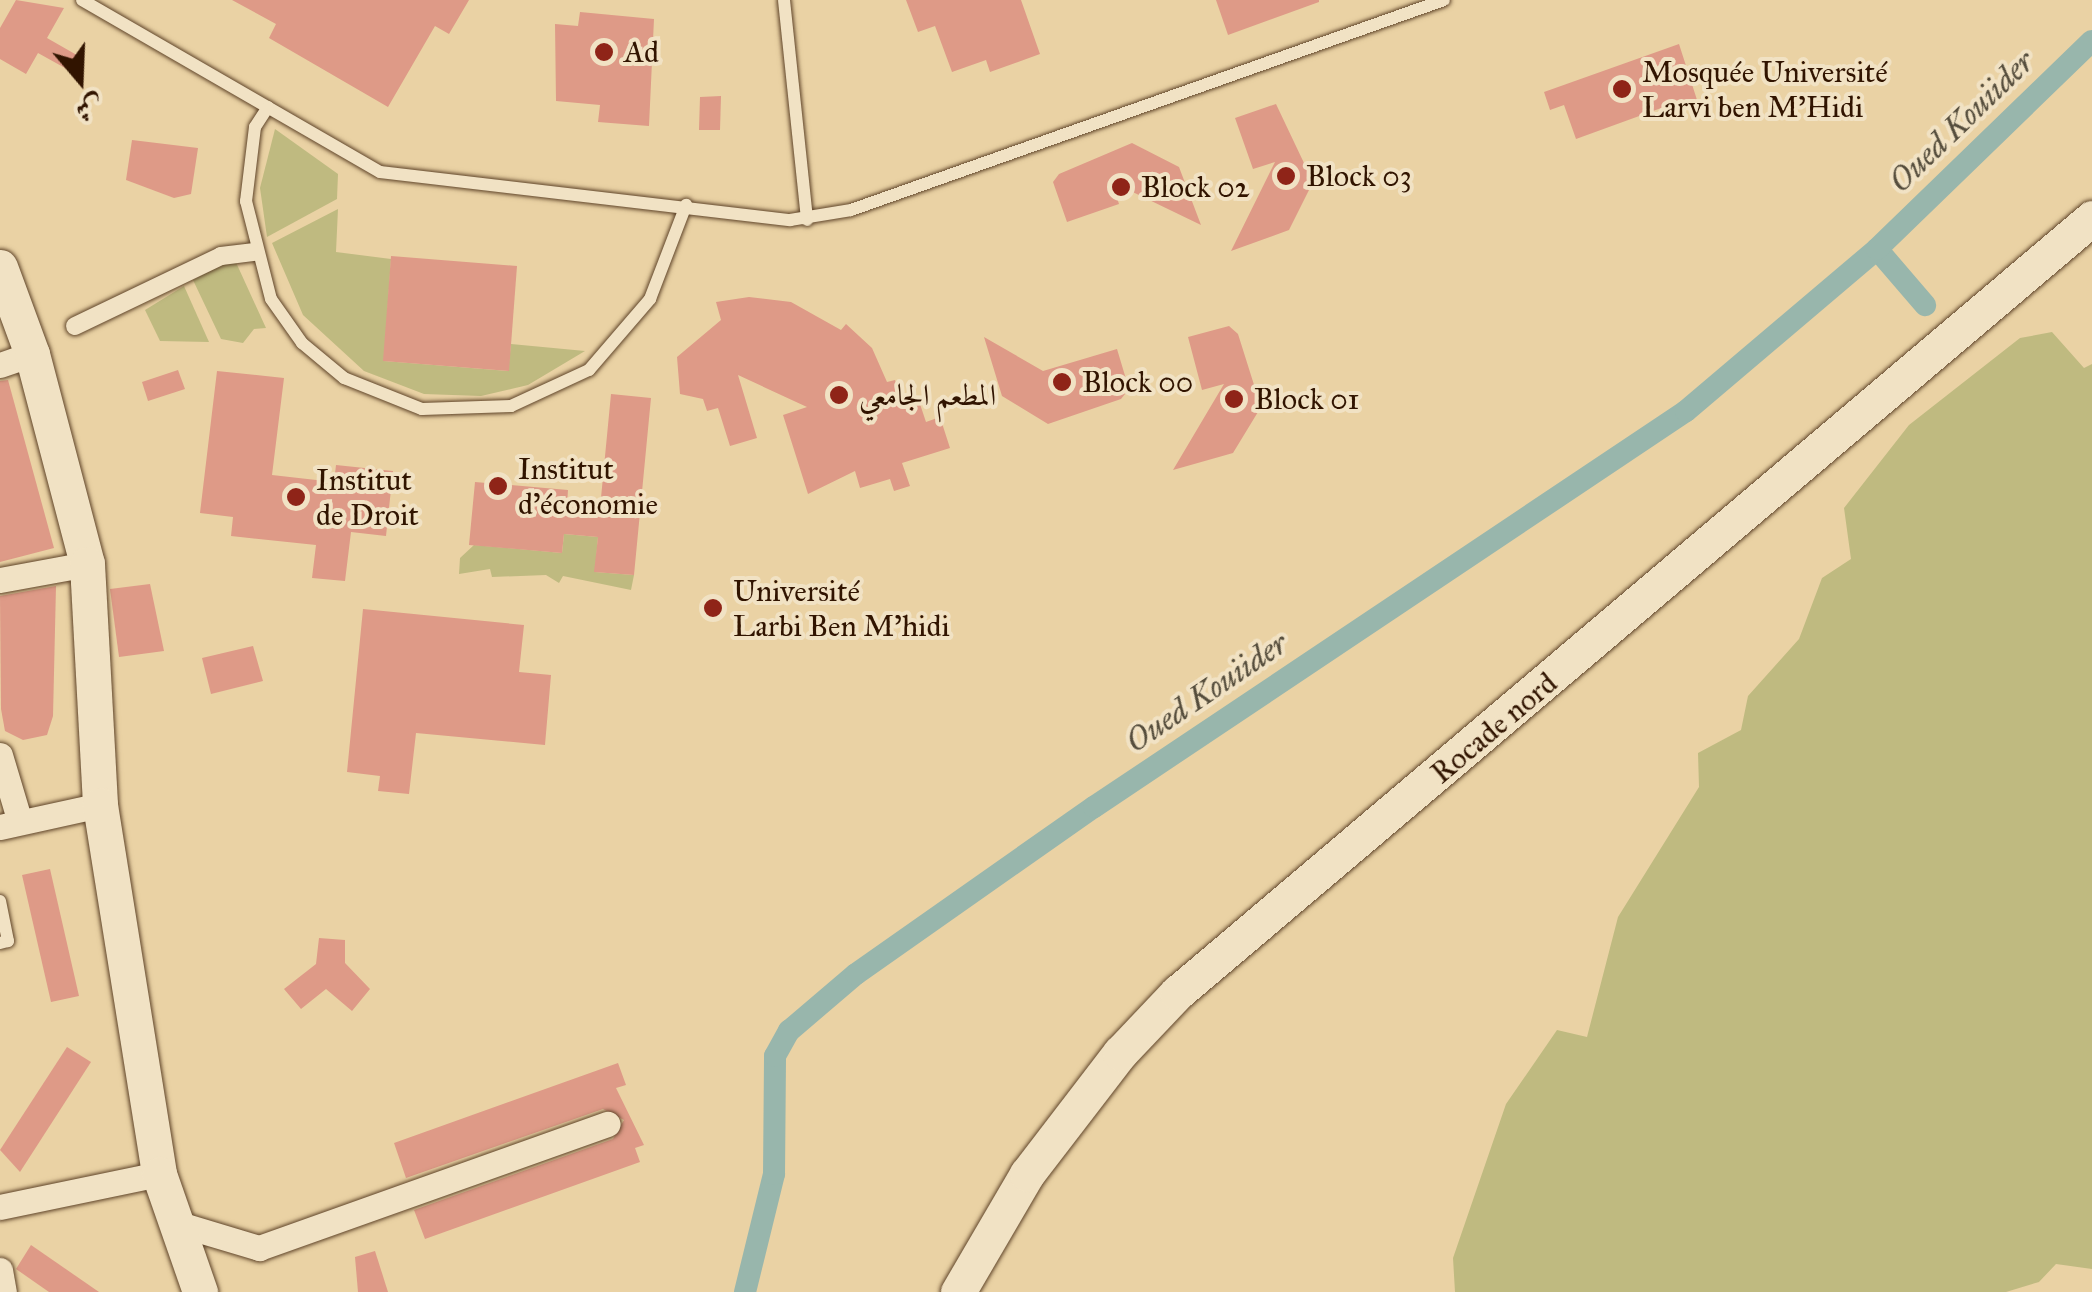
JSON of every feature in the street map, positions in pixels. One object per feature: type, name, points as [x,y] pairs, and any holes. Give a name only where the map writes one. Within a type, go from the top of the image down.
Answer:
[{"type":"main road","name":"Rocade nord","points":[[958,1292],[1027,1174],[1120,1053],[1177,994],[2092,218]]},
{"type":"main road","points":[[0,267],[16,359],[87,564],[100,805],[158,1174],[179,1224],[200,1292]]},
{"type":"street","points":[[76,326],[221,256],[254,252]]},
{"type":"street","points":[[0,580],[87,564]]},
{"type":"street","points":[[0,755],[10,824],[100,805]]},
{"type":"street","points":[[179,1224],[258,1248],[608,1124]]},
{"type":"street","points":[[0,1207],[158,1174]]},
{"type":"street","points":[[0,1270],[4,1292]]},
{"type":"lane","points":[[82,0],[398,176],[686,204],[806,220],[1444,0]]},
{"type":"lane","points":[[784,0],[806,220]]},
{"type":"lane","points":[[268,107],[255,127],[247,178],[254,252],[285,322],[344,378],[422,409],[489,411],[562,387],[612,350],[650,300],[686,204]]},
{"type":"lane","points":[[0,901],[8,941],[0,942]]},
{"type":"shaded area","points":[[275,129],[338,174],[337,199],[267,237],[260,188]]},
{"type":"shaded area","points":[[338,209],[336,252],[391,259],[384,361],[508,371],[511,344],[585,351],[528,385],[481,396],[424,394],[364,371],[303,315],[272,243]]},
{"type":"shaded area","points":[[234,258],[266,328],[254,329],[243,343],[221,339],[193,280]]},
{"type":"shaded area","points":[[184,286],[209,342],[160,341],[145,310]]},
{"type":"shaded area","points":[[2052,332],[2084,368],[2092,364],[2092,1269],[2056,1264],[2039,1282],[2006,1292],[1455,1292],[1453,1258],[1506,1104],[1557,1030],[1587,1037],[1618,917],[1699,787],[1698,753],[1741,730],[1748,696],[1799,639],[1822,578],[1851,559],[1844,508],[1909,425],[2020,338]]},
{"type":"shaded area","points":[[564,534],[598,537],[595,572],[634,575],[631,590],[563,576],[559,583],[546,575],[492,577],[490,569],[459,574],[460,558],[474,545],[562,553]]},
{"type":"building","points":[[16,0],[64,8],[47,38],[82,58],[74,73],[38,53],[26,74],[0,59],[0,28]]},
{"type":"building","points":[[232,0],[469,0],[449,34],[435,26],[388,107],[269,38],[276,24]]},
{"type":"building","points":[[906,0],[1021,0],[1040,54],[990,72],[986,60],[952,72],[935,26],[918,32]]},
{"type":"building","points":[[1216,0],[1319,0],[1319,2],[1228,35]]},
{"type":"building","name":"Ad","points":[[580,12],[654,19],[649,126],[598,122],[600,105],[556,101],[555,24],[578,26]]},
{"type":"building","name":"Mosquée Université Larvi ben M'Hidi","points":[[1679,44],[1698,103],[1667,114],[1664,107],[1576,139],[1564,105],[1550,110],[1544,92]]},
{"type":"building","points":[[721,96],[720,130],[699,130],[700,97]]},
{"type":"building","name":"Block 03","points":[[1276,104],[1313,182],[1289,230],[1231,251],[1275,162],[1253,169],[1235,118]]},
{"type":"building","points":[[132,140],[198,148],[191,194],[174,198],[126,180]]},
{"type":"building","name":"Block 02","points":[[1132,143],[1179,167],[1201,225],[1112,182],[1119,204],[1067,222],[1053,182],[1059,174]]},
{"type":"building","points":[[391,256],[517,266],[509,371],[383,361]]},
{"type":"building","name":"المطعم الجامعي","points":[[749,297],[791,302],[841,330],[846,324],[872,348],[887,382],[895,380],[904,406],[919,401],[926,422],[940,417],[950,448],[902,463],[910,486],[894,491],[890,479],[860,488],[855,471],[808,494],[783,415],[807,407],[738,375],[757,438],[730,446],[718,408],[707,411],[703,399],[680,394],[677,357],[721,320],[716,302]]},
{"type":"building","name":"Block 01","points":[[1229,326],[1238,334],[1261,407],[1233,453],[1173,470],[1224,384],[1202,390],[1188,337]]},
{"type":"building","name":"Block 00","points":[[984,337],[1043,371],[1117,349],[1129,389],[1121,399],[1048,424],[1002,396]]},
{"type":"building","points":[[178,370],[185,389],[148,401],[142,382]]},
{"type":"building","name":"Institut de Droit","points":[[217,371],[284,378],[272,475],[334,482],[336,465],[393,471],[386,536],[351,532],[345,581],[312,578],[316,545],[231,536],[233,517],[200,513]]},
{"type":"building","points":[[8,380],[54,548],[0,562],[0,381]]},
{"type":"building","name":"Institut d'économie","points":[[611,394],[651,398],[634,575],[594,572],[598,537],[564,534],[562,553],[469,545],[475,482],[568,490],[567,505],[600,508]]},
{"type":"building","points":[[150,584],[164,651],[119,657],[110,589]]},
{"type":"building","points":[[56,586],[53,716],[47,735],[23,740],[5,731],[1,709],[0,596]]},
{"type":"building","points":[[363,609],[524,625],[519,672],[551,675],[545,745],[416,733],[409,794],[378,791],[380,776],[347,772]]},
{"type":"building","points":[[253,646],[263,681],[211,694],[202,658]]},
{"type":"building","points":[[50,869],[79,996],[51,1002],[22,875]]},
{"type":"building","points":[[319,938],[345,940],[345,963],[370,989],[352,1011],[326,989],[301,1009],[284,989],[316,964]]},
{"type":"building","points":[[67,1047],[91,1062],[20,1172],[0,1150]]},
{"type":"building","points":[[618,1063],[626,1085],[616,1088],[644,1145],[635,1148],[640,1162],[425,1239],[414,1210],[613,1139],[624,1120],[603,1109],[406,1178],[394,1143]]},
{"type":"building","points":[[31,1245],[99,1292],[49,1292],[16,1269]]},
{"type":"building","points":[[375,1251],[388,1292],[358,1292],[355,1257]]},
{"type":"waterway","name":"Oued Kouiider","points":[[745,1292],[774,1174],[775,1056],[789,1031],[856,974],[1094,807],[1686,411],[1877,249],[2092,41]]},
{"type":"waterway","name":"Oued Kouiider","points":[[1877,249],[1925,305]]},
{"type":"place","name":"Ad","points":[[604,52]]},
{"type":"place","name":"Mosquée Université Larvi ben M'Hidi","points":[[1622,89]]},
{"type":"place","name":"Block 03","points":[[1286,176]]},
{"type":"place","name":"Block 02","points":[[1121,187]]},
{"type":"place","name":"Block 00","points":[[1062,382]]},
{"type":"place","name":"المطعم الجامعي","points":[[839,395]]},
{"type":"place","name":"Block 01","points":[[1234,399]]},
{"type":"place","name":"Institut d'économie","points":[[498,486]]},
{"type":"place","name":"Institut de Droit","points":[[296,497]]},
{"type":"place","name":"Université Larbi Ben M'hidi","points":[[713,608]]}]
